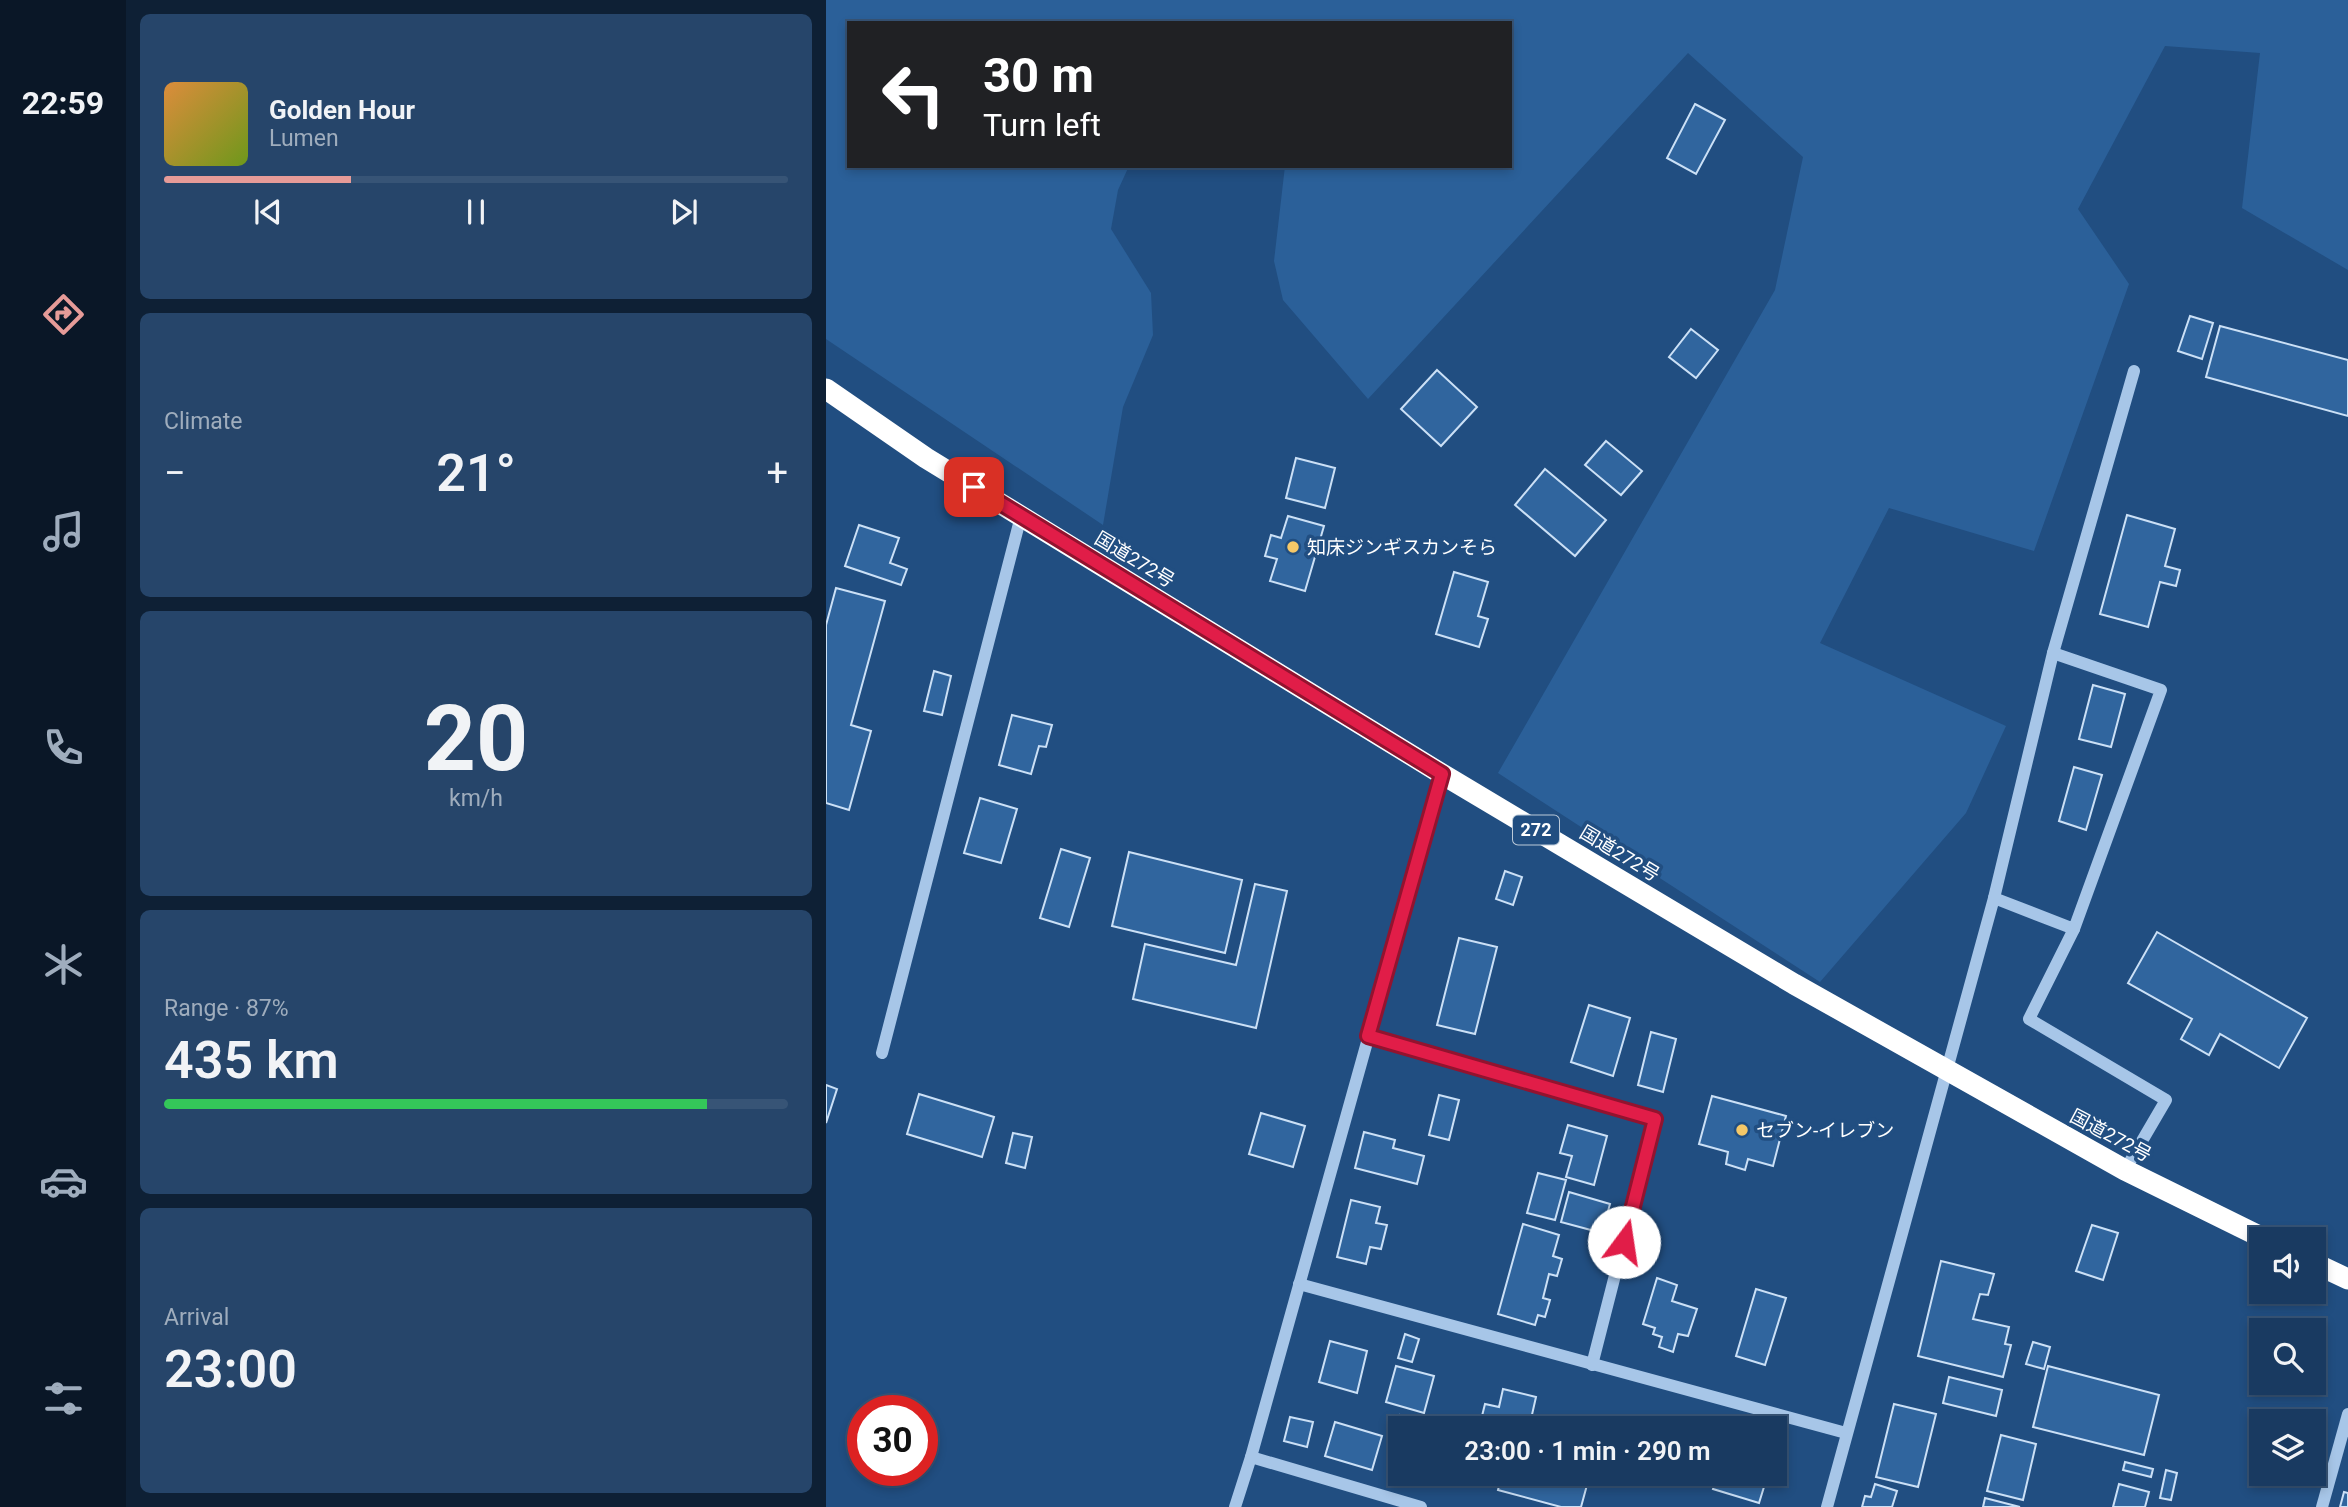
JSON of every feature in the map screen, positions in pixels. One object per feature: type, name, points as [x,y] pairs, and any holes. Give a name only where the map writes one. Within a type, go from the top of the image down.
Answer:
[{"type":"highway","name":"国道272号","points":[[826,389],[926,458],[1442,774],[1794,984],[2125,1170],[2249,1231]]},
{"type":"highway","points":[[2326,1269],[2348,1279]]},
{"type":"street","points":[[1828,1507],[1994,898],[2053,653],[2134,371]]},
{"type":"street","points":[[882,1053],[1021,516]]},
{"type":"street","points":[[2053,653],[2161,690],[2074,929],[2029,1019],[2166,1100],[2125,1170]]},
{"type":"street","points":[[1235,1507],[1442,774]]},
{"type":"street","points":[[1994,898],[2074,929]]},
{"type":"street","points":[[1368,1036],[1655,1119],[1592,1365]]},
{"type":"street","points":[[1299,1284],[1846,1433]]},
{"type":"street","points":[[2322,1507],[2348,1414]]},
{"type":"street","points":[[1251,1457],[1421,1507]]},
{"type":"shaded area","points":[[826,0],[2348,0],[2348,270],[2242,208],[2260,53],[2165,46],[2078,209],[2129,284],[2034,551],[1889,508],[1820,643],[2006,726],[1966,813],[1820,982],[1498,773],[1775,290],[1803,157],[1688,53],[1368,399],[1283,300],[1274,261],[1285,168],[1512,168],[1512,21],[847,21],[847,168],[1128,168],[1118,190],[1111,229],[1151,293],[1153,335],[1123,407],[1103,525],[826,339]]},
{"type":"building","points":[[1695,104],[1725,120],[1696,174],[1667,158]]},
{"type":"building","points":[[2190,316],[2213,323],[2202,359],[2178,351]]},
{"type":"building","points":[[2220,326],[2348,360],[2348,416],[2206,377]]},
{"type":"building","points":[[1691,329],[1718,350],[1696,378],[1669,357]]},
{"type":"building","points":[[1437,370],[1477,407],[1441,446],[1401,409]]},
{"type":"building","points":[[1606,441],[1642,471],[1621,495],[1585,465]]},
{"type":"building","points":[[1296,458],[1335,468],[1325,508],[1286,498]]},
{"type":"building","points":[[1545,469],[1606,520],[1575,556],[1515,505]]},
{"type":"building","points":[[2127,515],[2175,529],[2165,566],[2180,570],[2176,586],[2160,582],[2148,627],[2100,614]]},
{"type":"building","name":"知床ジンギスカンそら","points":[[1288,516],[1324,526],[1305,591],[1270,581],[1277,559],[1265,556],[1271,535],[1281,538]]},
{"type":"building","points":[[859,525],[899,538],[890,563],[907,569],[901,585],[845,566]]},
{"type":"building","points":[[1454,572],[1488,582],[1478,616],[1488,619],[1479,647],[1436,634]]},
{"type":"building","points":[[836,588],[885,601],[851,725],[871,731],[849,810],[826,803],[826,625]]},
{"type":"building","points":[[934,671],[951,676],[942,715],[924,711]]},
{"type":"building","points":[[2093,685],[2125,694],[2111,747],[2079,739]]},
{"type":"building","points":[[1012,715],[1052,725],[1046,747],[1039,746],[1031,774],[999,765]]},
{"type":"building","points":[[2074,767],[2102,775],[2086,830],[2059,821]]},
{"type":"building","points":[[980,798],[1017,809],[1001,863],[964,853]]},
{"type":"building","points":[[1061,849],[1090,858],[1069,927],[1040,918]]},
{"type":"building","points":[[1129,852],[1242,880],[1225,953],[1112,926]]},
{"type":"building","points":[[1505,871],[1522,877],[1513,905],[1496,899]]},
{"type":"building","points":[[1255,884],[1287,891],[1256,1028],[1133,999],[1145,944],[1236,965]]},
{"type":"building","points":[[2157,932],[2307,1018],[2279,1068],[2220,1034],[2209,1055],[2181,1039],[2192,1019],[2128,983]]},
{"type":"building","points":[[1459,938],[1497,947],[1475,1034],[1437,1025]]},
{"type":"building","points":[[1589,1005],[1630,1018],[1613,1076],[1571,1062]]},
{"type":"building","points":[[1651,1032],[1676,1039],[1663,1092],[1638,1085]]},
{"type":"building","points":[[826,1085],[837,1089],[826,1123]]},
{"type":"building","points":[[919,1094],[994,1117],[982,1157],[907,1134]]},
{"type":"building","points":[[1439,1095],[1459,1100],[1449,1140],[1429,1135]]},
{"type":"building","name":"セブン-イレブン","points":[[1712,1096],[1786,1116],[1773,1166],[1748,1159],[1745,1170],[1726,1164],[1728,1152],[1699,1144]]},
{"type":"building","points":[[1261,1113],[1305,1126],[1293,1167],[1249,1154]]},
{"type":"building","points":[[1568,1125],[1607,1136],[1594,1185],[1566,1177],[1572,1156],[1560,1153]]},
{"type":"building","points":[[1364,1132],[1395,1140],[1393,1148],[1424,1156],[1417,1184],[1355,1168]]},
{"type":"building","points":[[1013,1133],[1032,1137],[1025,1168],[1006,1163]]},
{"type":"building","points":[[1538,1173],[1566,1180],[1555,1220],[1527,1213]]},
{"type":"building","points":[[1569,1192],[1610,1204],[1602,1233],[1561,1222]]},
{"type":"building","points":[[1351,1200],[1380,1207],[1376,1223],[1387,1225],[1381,1249],[1370,1247],[1366,1264],[1337,1257]]},
{"type":"building","points":[[1523,1224],[1559,1235],[1553,1256],[1562,1259],[1557,1276],[1549,1274],[1543,1298],[1550,1300],[1545,1317],[1538,1315],[1535,1325],[1498,1314]]},
{"type":"building","points":[[2092,1225],[2118,1233],[2103,1280],[2076,1271]]},
{"type":"building","points":[[1941,1261],[1994,1274],[1988,1295],[1980,1294],[1973,1319],[2009,1327],[2005,1344],[2011,1345],[2003,1377],[1918,1356]]},
{"type":"building","points":[[1657,1278],[1677,1285],[1672,1301],[1697,1309],[1688,1336],[1678,1334],[1673,1352],[1659,1347],[1662,1337],[1653,1334],[1655,1328],[1643,1324]]},
{"type":"building","points":[[1756,1289],[1786,1298],[1765,1365],[1736,1356]]},
{"type":"building","points":[[1405,1334],[1419,1339],[1412,1362],[1398,1358]]},
{"type":"building","points":[[1330,1341],[1367,1351],[1357,1393],[1319,1382]]},
{"type":"building","points":[[2033,1342],[2050,1347],[2044,1369],[2026,1364]]},
{"type":"building","points":[[1396,1366],[1434,1376],[1424,1413],[1386,1402]]},
{"type":"building","points":[[2048,1366],[2159,1395],[2144,1455],[2033,1427]]},
{"type":"building","points":[[1949,1377],[2002,1390],[1996,1416],[1943,1403]]},
{"type":"building","points":[[1503,1389],[1536,1397],[1532,1416],[1482,1416],[1485,1404],[1499,1407]]},
{"type":"building","points":[[1894,1404],[1936,1414],[1918,1487],[1876,1477]]},
{"type":"building","points":[[1290,1417],[1313,1422],[1307,1447],[1284,1441]]},
{"type":"building","points":[[1335,1422],[1382,1436],[1372,1470],[1325,1456]]},
{"type":"building","points":[[2001,1435],[2036,1444],[2023,1500],[1987,1491]]},
{"type":"building","points":[[2125,1462],[2153,1469],[2151,1477],[2123,1470]]},
{"type":"building","points":[[2166,1470],[2177,1473],[2171,1500],[2160,1498]]},
{"type":"building","points":[[1875,1484],[1897,1491],[1892,1507],[1862,1507],[1865,1496],[1871,1497]]},
{"type":"building","points":[[2119,1484],[2149,1492],[2145,1507],[2113,1507]]},
{"type":"building","points":[[1499,1486],[1587,1486],[1581,1507],[1561,1507],[1498,1490]]},
{"type":"building","points":[[1714,1486],[1764,1486],[1759,1503],[1713,1489]]},
{"type":"building","points":[[2344,1492],[2348,1493],[2348,1507],[2340,1507]]},
{"type":"building","points":[[1985,1498],[2020,1507],[1983,1507]]},
{"type":"place","name":"知床ジンギスカンそら","points":[[1293,547]]},
{"type":"place","name":"セブン-イレブン","points":[[1742,1130]]},
{"type":"route","points":[[974,487],[1442,774],[1368,1036],[1655,1119],[1624,1242]]}]
